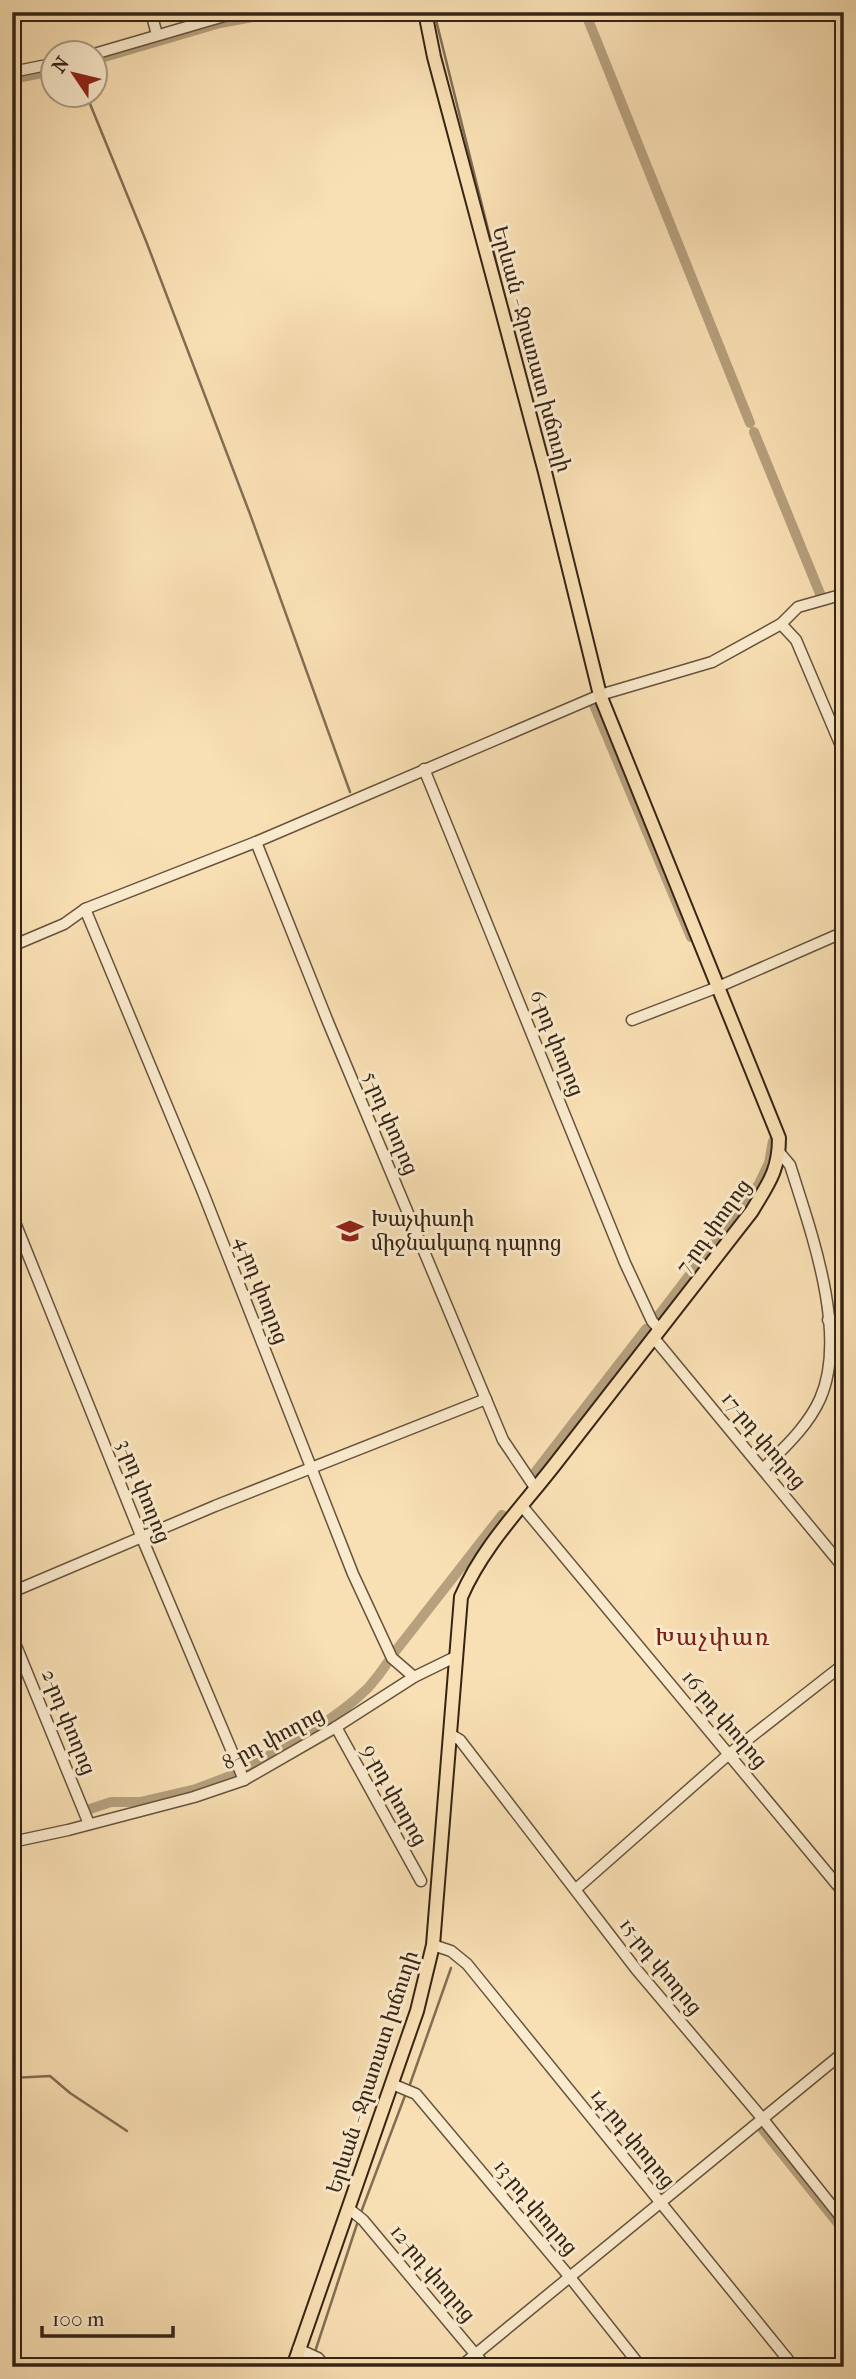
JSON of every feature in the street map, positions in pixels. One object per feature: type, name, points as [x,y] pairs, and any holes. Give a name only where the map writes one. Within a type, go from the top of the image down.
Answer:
[{"type":"main road","name":"Երևան - Ջրառատ խճուղի","points":[[425,12],[434,57],[545,472],[600,695]]},
{"type":"main road","points":[[600,695],[779,1138],[779,1152]]},
{"type":"main road","name":"7-րդ փողոց","points":[[457,1656],[461,1597],[470,1576],[489,1546],[752,1211],[775,1172],[779,1152]]},
{"type":"main road","name":"Երևան - Ջրառատ խճուղի","points":[[293,2367],[301,2351],[417,2011],[433,1945],[457,1656]]},
{"type":"street","points":[[150,12],[156,35]]},
{"type":"street","points":[[108,50],[238,12]]},
{"type":"street","points":[[12,72],[38,67]]},
{"type":"street","points":[[12,946],[64,924],[85,909],[256,842],[600,695],[712,662],[781,624],[798,607],[844,594]]},
{"type":"street","points":[[781,624],[796,640],[844,753]]},
{"type":"street","name":"6-րդ փողոց","points":[[424,769],[656,1333]]},
{"type":"street","name":"5-րդ փողոց","points":[[256,842],[333,1034],[503,1440],[536,1489]]},
{"type":"street","name":"4-րդ փողոց","points":[[85,909],[202,1189],[353,1574],[392,1658],[414,1676]]},
{"type":"street","points":[[632,1020],[718,987],[844,932]]},
{"type":"street","points":[[763,1469],[795,1436],[821,1397],[831,1349],[823,1273],[790,1165],[779,1152]]},
{"type":"street","name":"3-րդ փողոց","points":[[12,1215],[142,1538],[244,1780]]},
{"type":"street","points":[[828,1320],[844,1320]]},
{"type":"street","name":"17-րդ փողոց","points":[[656,1333],[844,1568]]},
{"type":"street","points":[[12,1592],[486,1399]]},
{"type":"street","name":"16-րդ փողոց","points":[[522,1506],[844,1893]]},
{"type":"street","name":"2-րդ փողոց","points":[[12,1636],[89,1824]]},
{"type":"street","name":"8-րդ փողոց","points":[[12,1842],[194,1797],[244,1780],[336,1727],[414,1676],[457,1656]]},
{"type":"street","points":[[576,1889],[729,1754],[844,1664]]},
{"type":"street","name":"9-րդ փողոց","points":[[336,1727],[421,1881]]},
{"type":"street","name":"15-րդ փողոց","points":[[450,1734],[460,1740],[636,1969],[844,2221]]},
{"type":"street","name":"14-րդ փողոց","points":[[433,1945],[451,1951],[467,1964],[794,2367]]},
{"type":"street","points":[[460,2367],[844,2052]]},
{"type":"street","name":"13-րդ փողոց","points":[[391,2084],[416,2094],[569,2276],[641,2367]]},
{"type":"street","name":"12-րդ փողոց","points":[[350,2210],[363,2220],[486,2367]]},
{"type":"street","points":[[301,2351],[322,2362]]},
{"type":"waterway","points":[[108,56],[268,12]]},
{"type":"waterway","points":[[434,12],[510,318]]},
{"type":"waterway","points":[[585,12],[750,423]]},
{"type":"waterway","points":[[12,79],[38,74]]},
{"type":"waterway","points":[[92,108],[146,241],[250,514],[350,792]]},
{"type":"waterway","points":[[754,432],[821,596]]},
{"type":"waterway","points":[[599,664],[604,685]]},
{"type":"waterway","points":[[594,705],[691,937]]},
{"type":"waterway","points":[[659,1315],[759,1184],[769,1163],[773,1141]]},
{"type":"waterway","points":[[536,1471],[646,1329]]},
{"type":"waterway","points":[[394,1653],[502,1515]]},
{"type":"waterway","points":[[244,1769],[309,1733],[340,1712],[368,1688],[388,1662]]},
{"type":"waterway","points":[[90,1809],[111,1802],[140,1802],[196,1789],[233,1775]]},
{"type":"waterway","points":[[409,2087],[451,1968]]},
{"type":"waterway","points":[[12,2078],[50,2076],[70,2093],[127,2131]]},
{"type":"waterway","points":[[360,2215],[406,2093]]},
{"type":"waterway","points":[[760,2126],[844,2231]]},
{"type":"waterway","points":[[310,2367],[358,2221]]},
{"type":"place","name":"Խաչփառի միջնակարգ դպրոց","points":[[350,1231]]},
{"type":"district","name":"Խաչփառ","points":[[713,1637]]}]
